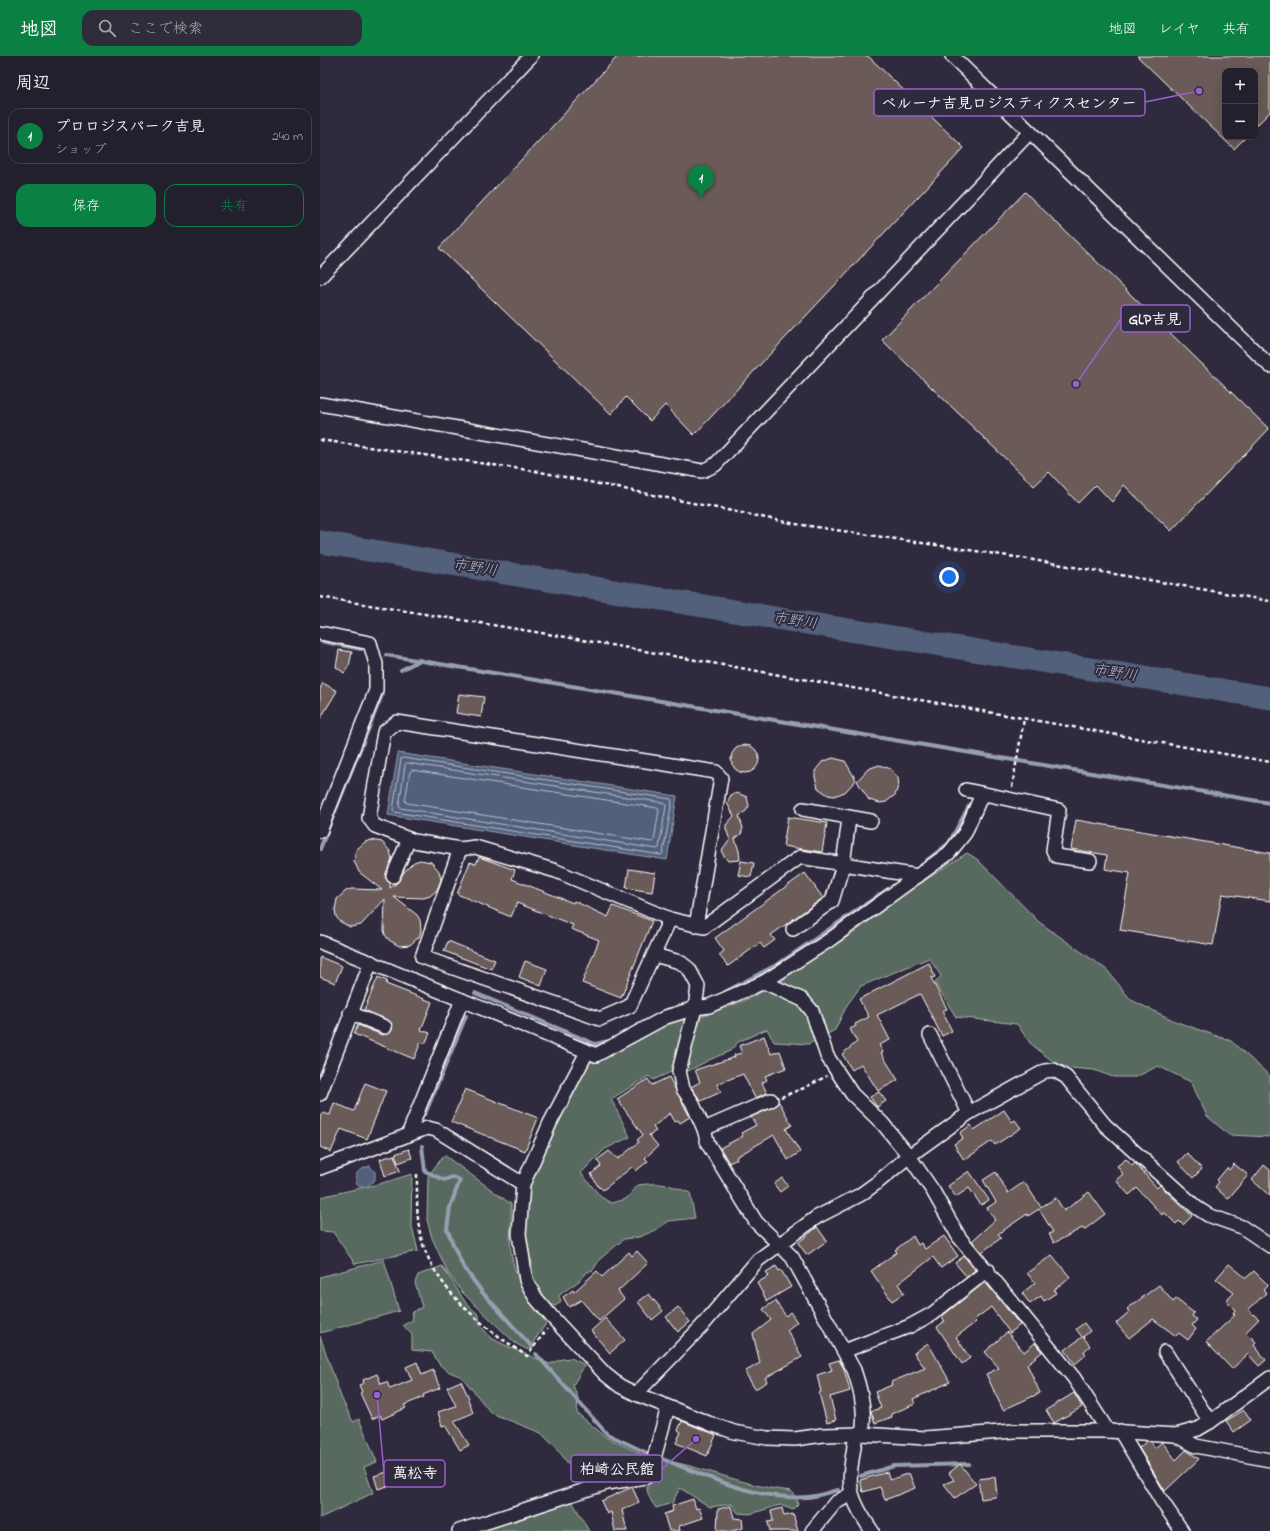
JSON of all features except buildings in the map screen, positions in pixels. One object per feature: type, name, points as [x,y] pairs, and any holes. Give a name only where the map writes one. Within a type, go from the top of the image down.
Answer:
[{"type":"street","points":[[320,276],[531,56]]},
{"type":"street","points":[[952,56],[1270,366]]},
{"type":"street","points":[[320,404],[702,471],[715,465],[1030,132]]},
{"type":"street","points":[[320,632],[370,643],[376,664],[376,690],[320,831]]},
{"type":"street","points":[[696,926],[721,778],[716,772],[397,722],[384,732],[369,818],[376,826],[409,839],[460,849],[475,847],[556,871],[670,919],[696,926],[704,927],[800,858],[918,876]]},
{"type":"street","points":[[966,790],[1059,810],[1053,850],[1056,856],[1090,861]]},
{"type":"street","points":[[320,942],[596,1055],[666,1017],[695,1008],[710,1006],[764,982],[828,941],[949,853],[959,842],[982,794]]},
{"type":"street","points":[[803,809],[871,821]]},
{"type":"street","points":[[793,929],[832,901],[843,865],[849,818]]},
{"type":"street","points":[[393,876],[409,839]]},
{"type":"street","points":[[460,849],[422,957],[600,1019],[630,1006],[670,919]]},
{"type":"street","points":[[654,955],[680,962],[689,969],[698,986],[695,1008],[679,1071],[684,1089],[692,1102],[704,1129],[708,1144],[756,1222],[792,1257],[854,1370],[860,1387],[864,1427],[859,1434],[849,1478],[851,1494],[860,1514],[872,1531]]},
{"type":"street","points":[[320,1094],[350,1013],[371,962]]},
{"type":"street","points":[[764,982],[803,1000],[812,1011],[826,1056],[852,1094],[883,1124],[909,1156],[933,1191],[959,1237],[988,1270],[1074,1378],[1114,1431],[1182,1531]]},
{"type":"street","points":[[408,1135],[462,1000]]},
{"type":"street","points":[[350,1013],[385,1027]]},
{"type":"street","points":[[930,1035],[969,1113]]},
{"type":"street","points":[[585,1050],[585,1056],[550,1123],[522,1184],[519,1234],[526,1280],[535,1297],[605,1374],[620,1386],[636,1394],[734,1432],[767,1438],[795,1439],[822,1435],[859,1434],[925,1438],[1014,1431],[1114,1431],[1176,1435],[1198,1429],[1210,1422],[1270,1378]]},
{"type":"street","points":[[636,1394],[702,1326],[758,1260],[818,1217],[860,1195],[909,1156],[969,1113],[1045,1071],[1054,1070],[1060,1072],[1066,1077],[1105,1125],[1197,1208],[1208,1215],[1242,1227],[1270,1246]]},
{"type":"street","points":[[704,1129],[771,1100]]},
{"type":"street","points":[[320,1168],[427,1128],[436,1130],[522,1184]]},
{"type":"street","points":[[844,1351],[910,1326],[932,1314],[988,1270]]},
{"type":"street","points":[[1165,1352],[1210,1422]]},
{"type":"street","points":[[459,1531],[607,1483],[646,1477],[650,1473],[668,1407]]},
{"type":"street","points":[[1176,1435],[1196,1446],[1270,1460]]},
{"type":"street","points":[[812,1531],[835,1503],[851,1494]]},
{"type":"path","points":[[320,440],[535,471],[796,524],[1022,558],[1270,600]]},
{"type":"path","points":[[320,598],[560,636],[1270,762]]},
{"type":"path","points":[[1013,800],[1015,768],[1024,719]]},
{"type":"path","points":[[771,1100],[804,1088],[836,1071]]},
{"type":"path","points":[[417,1174],[417,1206],[422,1241],[434,1268],[457,1300],[491,1332],[527,1356],[554,1319]]},
{"type":"green space","points":[[967,853],[977,859],[1039,922],[1107,970],[1131,1000],[1177,1022],[1231,1041],[1270,1076],[1270,1137],[1229,1135],[1207,1116],[1191,1082],[1158,1066],[1136,1077],[1113,1077],[1094,1070],[1070,1068],[1056,1064],[1030,1043],[1017,1024],[956,1017],[935,983],[941,976],[929,958],[861,986],[847,1005],[835,1030],[809,1044],[774,1042],[767,1029],[738,1042],[730,1051],[677,1077],[673,1071],[653,1080],[649,1076],[611,1099],[630,1137],[605,1149],[581,1173],[601,1197],[611,1203],[626,1199],[638,1185],[659,1184],[683,1190],[690,1193],[695,1218],[669,1221],[656,1230],[639,1237],[624,1239],[600,1259],[593,1270],[587,1272],[581,1279],[559,1296],[561,1301],[556,1306],[547,1303],[530,1279],[532,1262],[523,1241],[526,1208],[530,1186],[579,1078],[589,1063],[669,1020],[697,1018],[743,1001],[778,984],[803,965],[855,932],[907,892]]},
{"type":"green space","points":[[444,1155],[511,1204],[510,1245],[516,1271],[519,1280],[529,1298],[547,1322],[528,1350],[515,1343],[462,1292],[448,1273],[432,1238],[427,1220],[428,1176]]},
{"type":"green space","points":[[412,1174],[411,1222],[418,1251],[355,1264],[333,1232],[320,1231],[320,1197],[379,1184]]},
{"type":"green space","points":[[384,1260],[399,1311],[320,1333],[320,1277]]},
{"type":"green space","points":[[442,1266],[466,1303],[479,1315],[480,1325],[491,1338],[550,1364],[562,1359],[571,1358],[585,1365],[573,1385],[578,1398],[577,1413],[606,1437],[650,1458],[645,1473],[631,1473],[583,1484],[558,1450],[541,1433],[491,1413],[462,1377],[447,1371],[439,1364],[432,1352],[412,1350],[412,1335],[403,1325],[413,1320],[411,1313],[422,1307],[415,1283],[418,1275]]},
{"type":"green space","points":[[320,1336],[341,1397],[353,1422],[359,1419],[377,1462],[364,1467],[373,1493],[320,1518]]},
{"type":"green space","points":[[656,1459],[690,1466],[740,1481],[774,1489],[791,1491],[797,1499],[798,1505],[793,1510],[780,1505],[750,1514],[738,1513],[732,1504],[710,1507],[680,1488],[672,1503],[656,1508],[648,1495],[647,1484],[650,1472]]},
{"type":"green space","points":[[572,1501],[589,1531],[476,1531]]},
{"type":"water","points":[[398,753],[677,796],[667,860],[388,815]]},
{"type":"water","points":[[370,1166],[375,1172],[375,1180],[366,1187],[357,1185],[355,1178],[358,1172]]},
{"type":"waterway","name":"市野川","points":[[320,542],[769,617],[1270,698]]},
{"type":"waterway","points":[[320,641],[361,649]]},
{"type":"waterway","points":[[386,655],[1270,803]]},
{"type":"waterway","points":[[401,670],[420,660]]},
{"type":"waterway","points":[[320,849],[382,695]]},
{"type":"waterway","points":[[926,861],[949,843],[969,806]]},
{"type":"waterway","points":[[725,992],[780,963],[888,889]]},
{"type":"waterway","points":[[475,993],[595,1044],[609,1041]]},
{"type":"waterway","points":[[661,1013],[669,1009]]},
{"type":"waterway","points":[[425,1114],[466,1016]]},
{"type":"waterway","points":[[422,1146],[425,1171],[444,1180],[452,1177],[460,1180],[450,1207],[447,1229],[463,1266],[482,1292],[532,1347]]},
{"type":"waterway","points":[[536,1354],[607,1434],[649,1454]]},
{"type":"waterway","points":[[660,1458],[732,1486],[770,1495],[808,1497],[838,1490]]},
{"type":"waterway","points":[[861,1476],[894,1466],[969,1464]]},
{"type":"place","name":"ベルーナ吉見ロジスティクスセンター","points":[[1199,91]]},
{"type":"place","name":"プロロジスパーク吉見","points":[[701,198]]},
{"type":"place","name":"GLP吉見","points":[[1076,384]]},
{"type":"place","name":"萬松寺","points":[[377,1395]]},
{"type":"place","name":"柏崎公民館","points":[[696,1439]]}]
